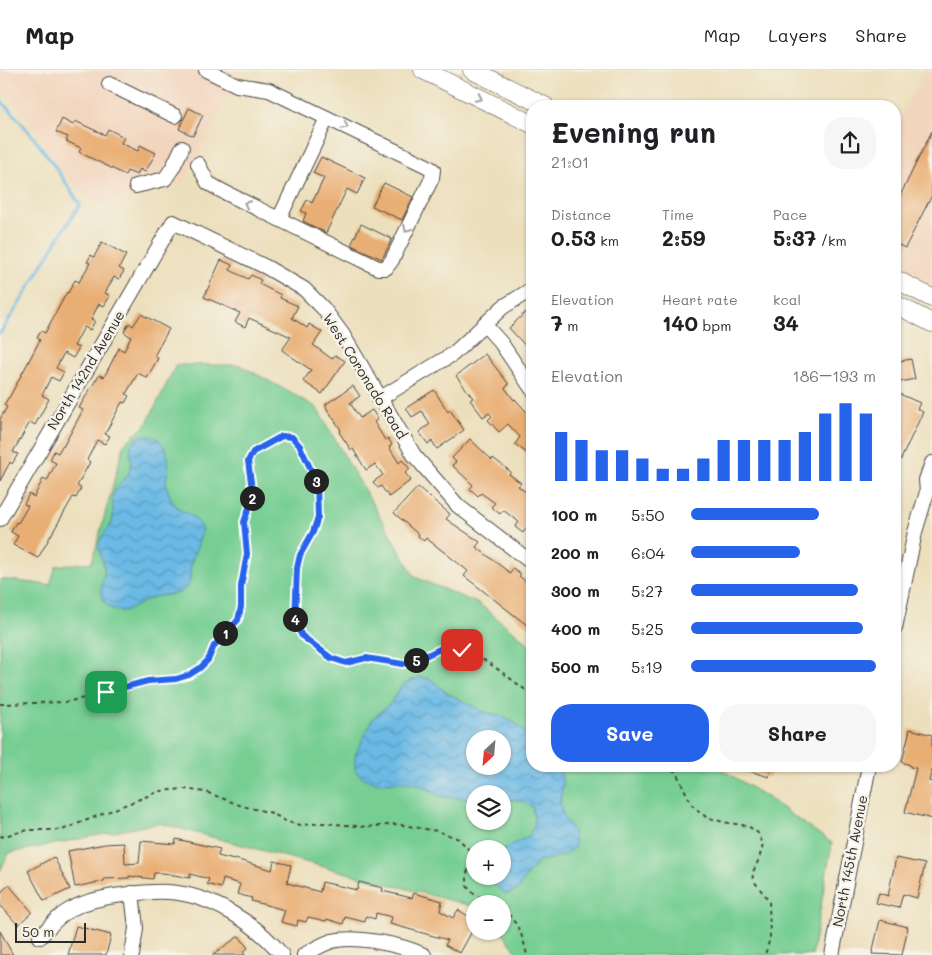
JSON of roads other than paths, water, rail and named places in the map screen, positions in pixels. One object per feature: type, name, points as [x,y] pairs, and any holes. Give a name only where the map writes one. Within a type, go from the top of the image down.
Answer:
[{"type":"main road","points":[[472,70],[533,100]]},
{"type":"main road","points":[[432,72],[526,121]]},
{"type":"main road","points":[[901,282],[932,298]]},
{"type":"main road","points":[[901,307],[932,323]]},
{"type":"street","points":[[198,164],[208,183],[378,268],[386,268],[392,260],[432,178],[432,170],[427,166],[269,90],[237,85],[206,70]]},
{"type":"street","points":[[109,84],[175,116]]},
{"type":"street","points":[[279,219],[327,118]]},
{"type":"street","points":[[136,186],[165,179],[174,167],[182,148]]},
{"type":"street","name":"West Coronado Road","points":[[173,222],[266,267],[304,289],[323,308],[343,335],[379,399],[414,454],[458,506],[526,558]]},
{"type":"street","name":"North 142nd Avenue","points":[[0,519],[173,222]]},
{"type":"street","points":[[379,399],[453,354],[503,307],[526,293]]},
{"type":"street","points":[[484,324],[501,342],[526,380]]},
{"type":"street","points":[[901,599],[915,532],[929,489],[926,480],[932,463]]},
{"type":"street","name":"North 145th Avenue","points":[[832,955],[867,772]]},
{"type":"street","points":[[40,937],[51,924],[70,910],[88,902],[132,893],[170,892],[209,903],[250,923],[282,955]]},
{"type":"street","points":[[132,893],[136,928],[132,955]]},
{"type":"street","points":[[304,955],[333,941],[351,939],[384,943],[413,950],[424,955]]},
{"type":"water","points":[[143,435],[156,438],[164,446],[168,457],[166,480],[169,495],[178,508],[197,520],[200,524],[201,534],[191,563],[190,579],[183,591],[154,597],[132,608],[120,611],[108,606],[102,598],[101,590],[104,567],[99,545],[101,538],[112,522],[114,491],[130,470],[131,446],[137,438]]},
{"type":"water","points":[[420,677],[431,679],[447,693],[486,713],[497,714],[517,724],[526,734],[526,772],[560,772],[563,783],[560,804],[564,818],[573,830],[575,847],[564,855],[538,862],[526,876],[518,890],[508,894],[502,891],[495,885],[511,885],[511,845],[529,836],[535,824],[532,806],[521,801],[511,800],[511,785],[466,785],[466,800],[442,796],[414,783],[369,781],[355,770],[355,755],[373,718],[390,704],[402,685]]},
{"type":"waterway","points":[[0,100],[23,124],[43,150],[80,205],[0,333]]}]
